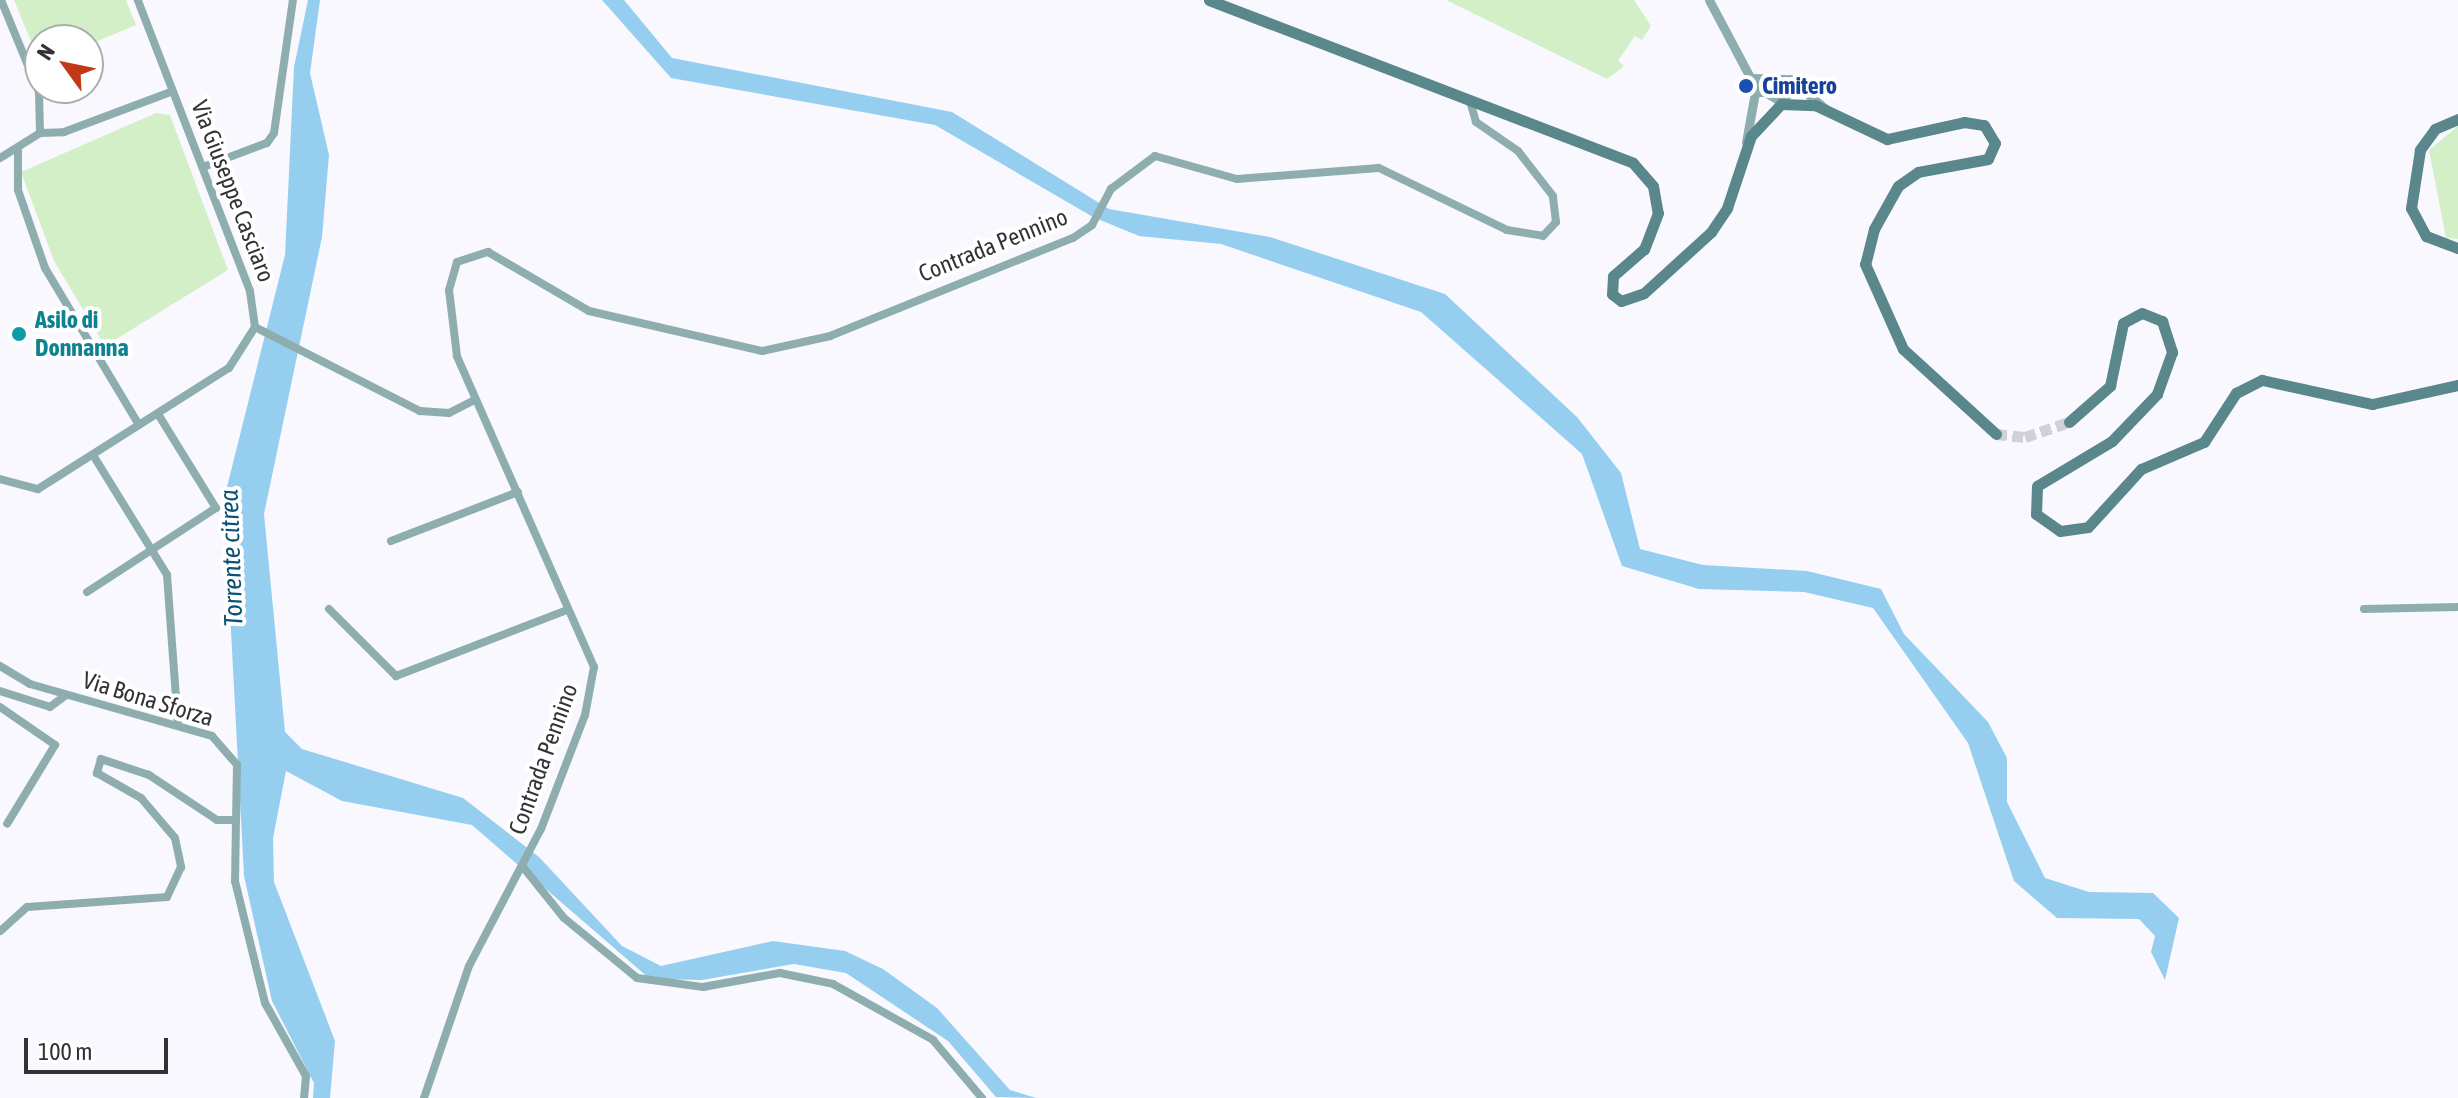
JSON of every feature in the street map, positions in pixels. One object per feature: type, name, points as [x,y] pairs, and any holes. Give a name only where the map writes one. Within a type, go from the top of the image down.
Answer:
[{"type":"main road","points":[[1209,0],[1633,163],[1653,186],[1658,213],[1644,249],[1613,276],[1612,294],[1621,301],[1644,293],[1711,232],[1727,208],[1746,148],[1759,122],[1783,103],[1828,111],[1887,139],[1970,121],[1993,132],[1988,159],[1918,172],[1898,186],[1869,239],[1865,264],[1903,349],[1996,434]]},
{"type":"main road","points":[[2458,119],[2435,129],[2420,150],[2411,208],[2426,236],[2458,248]]},
{"type":"main road","points":[[2069,422],[2110,386],[2123,323],[2142,313],[2162,321],[2172,352],[2157,394],[2112,441],[2044,477],[2035,490],[2038,519],[2066,532],[2093,522],[2141,469],[2204,442],[2231,398],[2254,383],[2286,380],[2326,398],[2372,404],[2458,385]]},
{"type":"street","points":[[1,0],[39,92],[40,133]]},
{"type":"street","name":"Via Giuseppe Casciaro","points":[[138,0],[250,291],[255,327]]},
{"type":"street","points":[[203,167],[267,143],[274,133],[293,0]]},
{"type":"street","points":[[1709,0],[1761,93],[1783,103],[1788,89],[1781,81]]},
{"type":"street","points":[[1750,77],[1781,81],[1828,111]]},
{"type":"street","points":[[1746,148],[1761,93],[1781,81]]},
{"type":"street","points":[[0,158],[18,151],[40,133],[64,132],[173,91]]},
{"type":"street","name":"Contrada Pennino","points":[[424,1098],[469,966],[532,848],[592,686],[594,667],[518,492],[473,401],[451,335],[449,290],[457,262],[472,254],[501,257],[589,311],[762,351],[830,336],[1073,238],[1094,222],[1103,203],[1129,172],[1155,156],[1237,179],[1302,178],[1366,166],[1391,171],[1507,230],[1543,236],[1556,222],[1553,196],[1518,151],[1476,122],[1471,104]]},
{"type":"street","points":[[18,151],[18,190],[45,268],[139,425]]},
{"type":"street","points":[[0,479],[38,489],[229,368],[255,327],[420,411],[449,413],[473,401]]},
{"type":"street","points":[[87,592],[153,551],[217,503],[158,414]]},
{"type":"street","points":[[93,455],[167,575],[178,724]]},
{"type":"street","points":[[391,541],[518,492]]},
{"type":"street","points":[[2364,609],[2458,607]]},
{"type":"street","points":[[329,609],[396,676],[567,610]]},
{"type":"street","name":"Via Bona Sforza","points":[[0,666],[66,695],[178,724],[230,749],[236,820]]},
{"type":"street","points":[[0,691],[50,707],[66,695]]},
{"type":"street","points":[[0,707],[55,745],[7,824]]},
{"type":"street","points":[[0,931],[27,907],[167,897],[181,867],[175,838],[141,798],[97,773],[101,759],[149,775],[217,820],[236,820],[235,881],[265,1003],[306,1076],[304,1098]]},
{"type":"street","name":"Contrada Pennino","points":[[523,867],[564,918],[637,978],[703,987],[780,973],[833,984],[933,1040],[982,1098]]},
{"type":"green space","points":[[14,0],[126,0],[136,25],[104,38],[104,24],[24,24]]},
{"type":"green space","points":[[1446,0],[1634,0],[1651,26],[1642,40],[1635,36],[1618,61],[1624,66],[1607,79]]},
{"type":"green space","points":[[156,113],[170,115],[228,270],[105,346],[54,261],[21,172]]},
{"type":"green space","points":[[2458,126],[2458,239],[2446,238],[2429,150]]},
{"type":"water","name":"Torrente citrea","points":[[308,0],[320,0],[310,73],[329,155],[322,237],[264,514],[285,732],[302,749],[463,798],[539,857],[622,946],[661,966],[773,941],[845,951],[883,969],[937,1008],[1010,1090],[1036,1098],[996,1097],[948,1041],[846,973],[794,964],[702,980],[650,979],[472,825],[342,801],[286,771],[273,838],[274,882],[335,1041],[330,1098],[313,1098],[314,1083],[272,1001],[244,876],[224,499],[285,255],[294,67]]},
{"type":"water","points":[[602,0],[624,0],[672,58],[952,112],[1109,209],[1270,237],[1445,294],[1577,417],[1621,473],[1640,549],[1703,565],[1807,571],[1881,589],[1904,634],[1988,722],[2007,758],[2007,802],[2045,878],[2089,892],[2153,893],[2179,918],[2165,980],[2151,952],[2155,936],[2139,919],[2057,918],[2014,881],[1968,743],[1873,608],[1804,592],[1699,589],[1622,566],[1582,454],[1421,312],[1221,244],[1139,236],[1093,217],[935,125],[671,78]]},
{"type":"tunnel","points":[[1996,434],[2025,437],[2069,422]]},
{"type":"place","name":"Cimitero","points":[[1746,86]]},
{"type":"place","name":"Asilo di Donnanna","points":[[19,334]]}]
